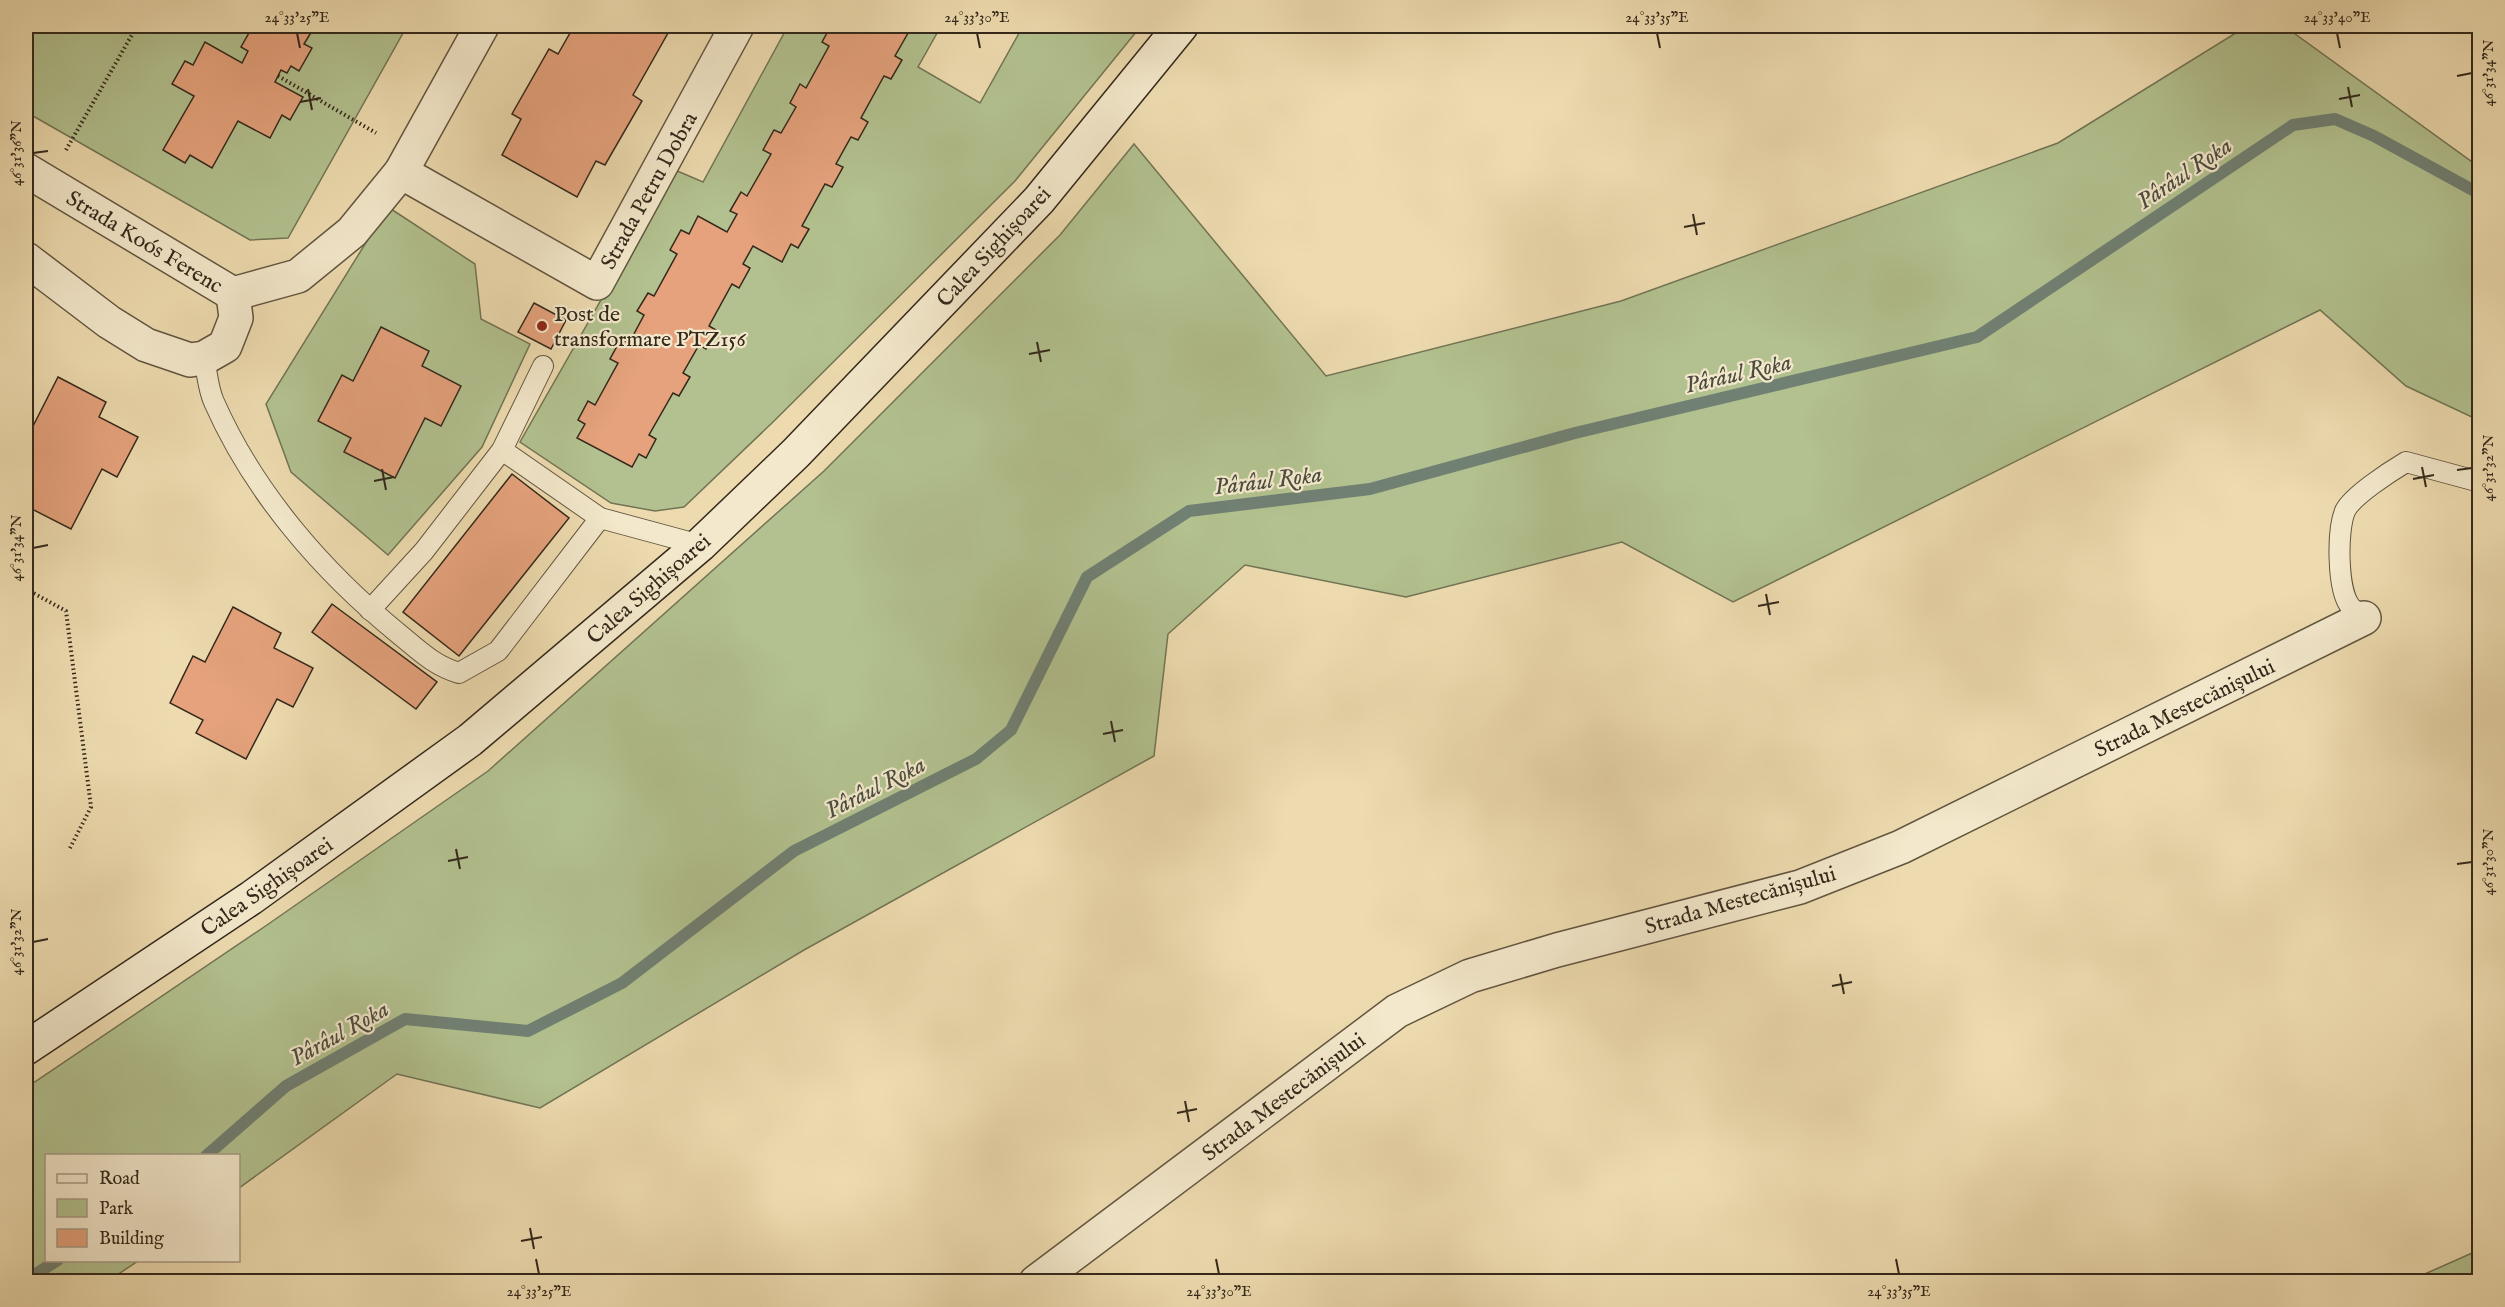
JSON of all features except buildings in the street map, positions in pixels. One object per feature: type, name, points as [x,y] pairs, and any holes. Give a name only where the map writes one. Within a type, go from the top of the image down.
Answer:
[{"type":"street","points":[[233,294],[298,276],[352,232],[401,172],[482,26]]},
{"type":"street","name":"Strada Petru Dobra","points":[[401,172],[597,283],[737,26]]},
{"type":"street","name":"Calea Sighișoarei","points":[[26,1048],[251,898],[470,740],[700,545],[796,453],[1039,200],[1181,26]]},
{"type":"street","name":"Strada Koós Ferenc","points":[[26,170],[233,294],[236,318],[225,346],[204,358]]},
{"type":"street","points":[[26,258],[110,322],[146,345],[190,360],[204,358]]},
{"type":"street","name":"Strada Mestecănișului","points":[[1040,1281],[1397,1011],[1470,976],[1557,950],[1800,887],[1901,847],[2364,618]]},
{"type":"lane","points":[[204,358],[213,400],[248,467],[290,527],[370,610],[439,667],[459,673],[498,651],[600,518]]},
{"type":"lane","points":[[370,610],[424,551],[502,450],[543,366]]},
{"type":"lane","points":[[502,450],[600,518],[700,545]]},
{"type":"lane","name":"Strada Mestecănișului","points":[[2364,618],[2349,605],[2344,588],[2339,551],[2345,510],[2379,477],[2406,462],[2480,482]]},
{"type":"path","points":[[61,158],[137,26]]},
{"type":"path","points":[[278,76],[376,133]]},
{"type":"path","points":[[26,589],[66,611],[91,807],[69,850]]},
{"type":"green space","points":[[26,26],[407,26],[288,238],[250,240],[26,112]]},
{"type":"green space","points":[[788,26],[941,26],[918,67],[980,103],[1023,26],[1141,26],[1015,181],[772,423],[684,507],[655,511],[611,503],[520,442],[675,170],[703,182]]},
{"type":"green space","points":[[2247,26],[2284,26],[2479,167],[2480,408],[2476,419],[2406,386],[2320,310],[1733,602],[1622,542],[1406,597],[1245,565],[1168,634],[1154,756],[804,950],[540,1108],[397,1074],[240,1187],[240,1154],[45,1154],[45,1262],[136,1262],[108,1281],[26,1281],[26,1088],[267,925],[488,771],[824,471],[1060,235],[1134,144],[1326,376],[1621,301],[2058,143]]},
{"type":"green space","points":[[388,207],[475,264],[481,319],[530,344],[482,447],[388,555],[291,472],[266,404]]},
{"type":"green space","points":[[2479,1250],[2479,1281],[2409,1281]]},
{"type":"waterway","name":"Pârâul Roka","points":[[208,1154],[286,1086],[405,1019],[528,1031],[622,983],[794,851],[976,759],[1011,730],[1087,577],[1189,511],[1370,489],[1575,433],[1977,337],[2293,125],[2335,119],[2374,136],[2480,194]]},
{"type":"waterway","name":"Pârâul Roka","points":[[26,1280],[55,1262]]},
{"type":"place","name":"Post de transformare PTZ156","points":[[542,326]]}]
